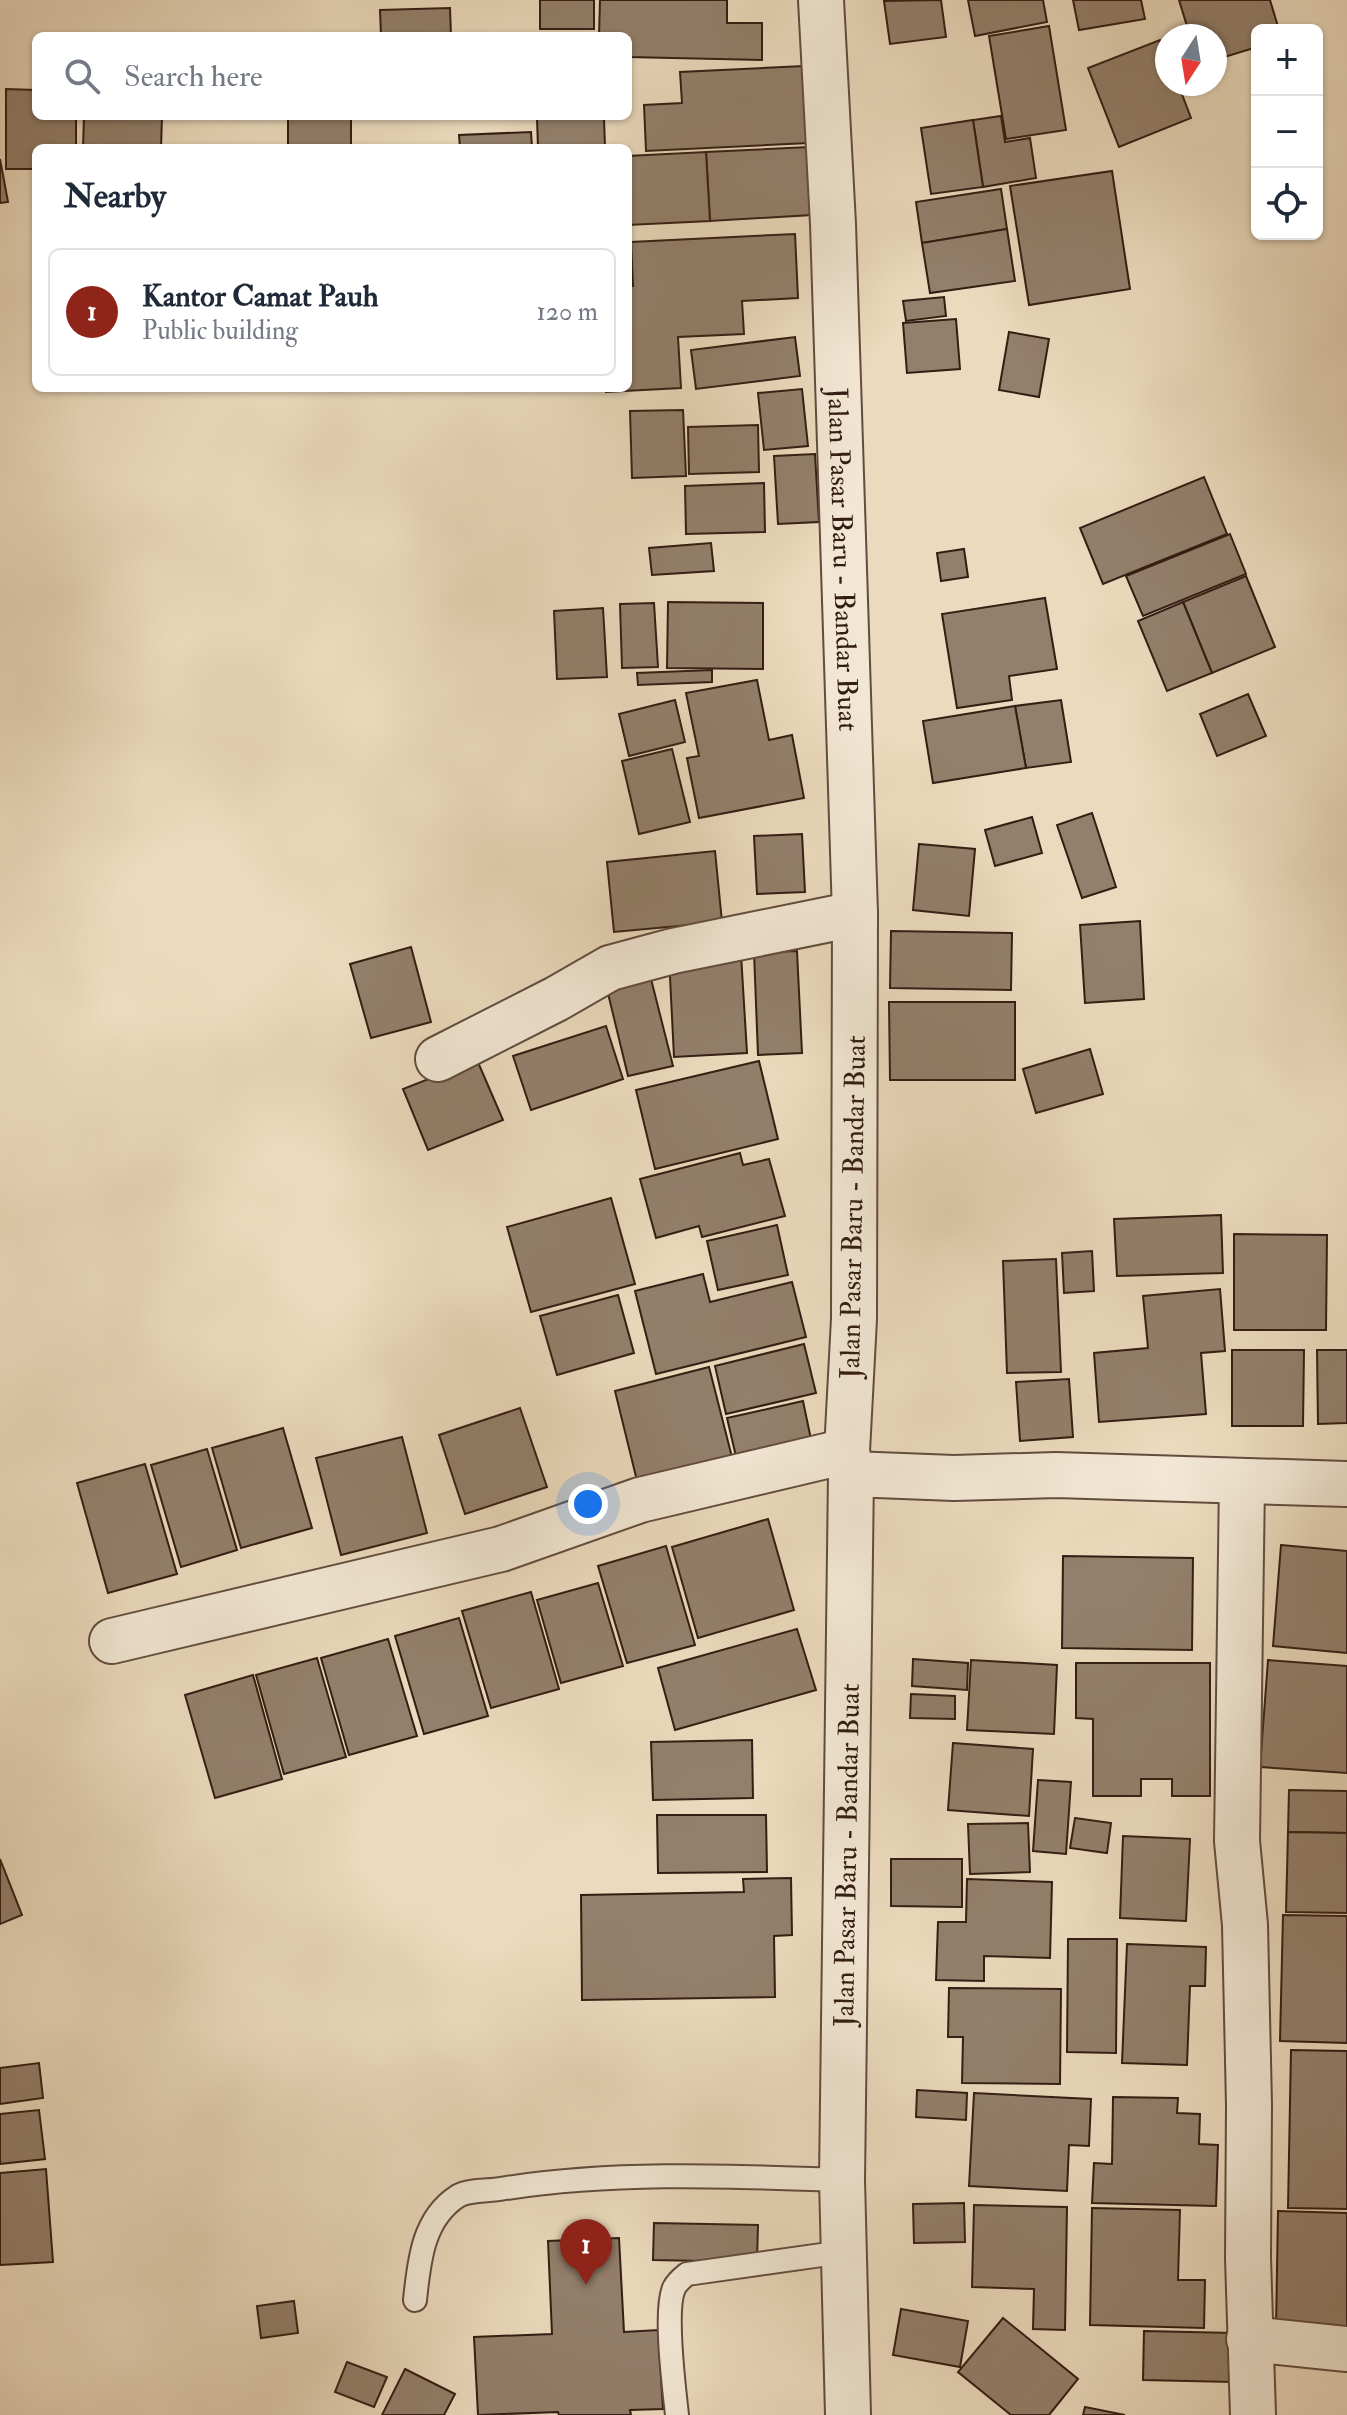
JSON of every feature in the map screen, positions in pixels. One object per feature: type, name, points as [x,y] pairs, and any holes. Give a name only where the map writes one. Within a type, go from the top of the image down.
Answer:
[{"type":"street","name":"Jalan Pasar Baru - Bandar Buat","points":[[821,0],[833,224],[855,914],[854,1319],[849,1462],[842,2180],[848,2415]]},
{"type":"street","points":[[438,1059],[610,968],[673,951],[855,914]]},
{"type":"street","points":[[112,1641],[501,1549],[640,1500],[849,1462],[954,1478],[1070,1475],[1347,1484]]},
{"type":"street","points":[[1242,1481],[1237,1841],[1245,1925],[1249,2339],[1253,2415]]},
{"type":"street","points":[[1249,2339],[1347,2349]]},
{"type":"lane","points":[[415,2300],[420,2252],[435,2219],[459,2195],[521,2186],[678,2174],[842,2180]]},
{"type":"lane","points":[[677,2415],[671,2298],[675,2285],[681,2279],[687,2274],[723,2267],[843,2252]]},
{"type":"building","points":[[540,0],[594,0],[594,29],[540,29]]},
{"type":"building","points":[[600,0],[727,0],[727,23],[762,23],[762,60],[632,57],[632,32],[599,32]]},
{"type":"building","points":[[941,0],[946,37],[890,44],[884,1]]},
{"type":"building","points":[[968,0],[1043,0],[1047,22],[975,36]]},
{"type":"building","points":[[1073,0],[1141,0],[1145,19],[1079,30]]},
{"type":"building","points":[[1179,0],[1270,0],[1277,24],[1251,24],[1251,49],[1227,56],[1227,24],[1186,24]]},
{"type":"building","points":[[450,8],[451,32],[381,32],[380,10]]},
{"type":"building","points":[[1049,26],[1066,130],[1006,139],[989,36]]},
{"type":"building","points":[[1155,42],[1155,96],[1183,96],[1191,118],[1119,147],[1088,68]]},
{"type":"building","points":[[803,66],[808,143],[646,151],[644,105],[682,103],[680,72]]},
{"type":"building","points":[[6,89],[32,90],[32,120],[76,120],[76,144],[32,144],[32,169],[6,169]]},
{"type":"building","points":[[1001,116],[1005,142],[1030,138],[1036,178],[983,187],[973,120]]},
{"type":"building","points":[[84,120],[162,120],[161,144],[83,144]]},
{"type":"building","points":[[288,120],[351,120],[351,144],[288,144]]},
{"type":"building","points":[[537,120],[604,120],[605,144],[538,144]]},
{"type":"building","points":[[973,120],[983,187],[931,194],[921,128]]},
{"type":"building","points":[[531,132],[532,144],[460,144],[459,135]]},
{"type":"building","points":[[809,147],[812,215],[710,221],[706,152]]},
{"type":"building","points":[[706,152],[710,221],[632,225],[632,156]]},
{"type":"building","points":[[0,159],[8,202],[0,203]]},
{"type":"building","points":[[1112,171],[1130,289],[1029,305],[1010,186]]},
{"type":"building","points":[[1001,189],[1007,229],[922,243],[916,202]]},
{"type":"building","points":[[1007,229],[1015,281],[930,293],[922,243]]},
{"type":"building","points":[[795,234],[798,298],[742,301],[744,334],[678,337],[681,388],[632,391],[632,242]]},
{"type":"building","points":[[944,297],[946,316],[906,321],[903,301]]},
{"type":"building","points":[[956,319],[960,369],[907,373],[903,323]]},
{"type":"building","points":[[1009,332],[1049,339],[1039,397],[999,390]]},
{"type":"building","points":[[795,337],[800,376],[696,389],[691,350]]},
{"type":"building","points":[[802,389],[808,446],[764,450],[758,393]]},
{"type":"building","points":[[683,410],[686,476],[632,478],[630,411]]},
{"type":"building","points":[[758,425],[759,472],[689,474],[688,427]]},
{"type":"building","points":[[815,454],[819,522],[778,524],[774,456]]},
{"type":"building","points":[[1204,477],[1227,534],[1103,584],[1080,528]]},
{"type":"building","points":[[764,483],[765,532],[686,534],[685,486]]},
{"type":"building","points":[[1230,534],[1246,574],[1143,616],[1126,576]]},
{"type":"building","points":[[711,543],[714,571],[652,575],[649,548]]},
{"type":"building","points":[[964,549],[968,577],[941,581],[937,553]]},
{"type":"building","points":[[1246,576],[1275,647],[1212,673],[1183,602]]},
{"type":"building","points":[[1045,598],[1057,669],[1009,676],[1012,700],[957,708],[942,614]]},
{"type":"building","points":[[668,602],[763,603],[763,669],[667,668]]},
{"type":"building","points":[[1183,602],[1212,673],[1167,691],[1138,621]]},
{"type":"building","points":[[654,603],[658,667],[622,668],[620,604]]},
{"type":"building","points":[[603,608],[607,677],[557,679],[554,611]]},
{"type":"building","points":[[712,670],[712,682],[638,685],[637,673]]},
{"type":"building","points":[[757,680],[769,740],[792,735],[804,798],[699,818],[687,758],[699,756],[686,693]]},
{"type":"building","points":[[1248,694],[1266,736],[1217,756],[1200,714]]},
{"type":"building","points":[[675,700],[685,742],[629,756],[619,714]]},
{"type":"building","points":[[1061,700],[1071,762],[1026,768],[1015,706]]},
{"type":"building","points":[[1015,706],[1026,768],[933,783],[923,721]]},
{"type":"building","points":[[672,749],[690,822],[639,834],[622,761]]},
{"type":"building","points":[[1092,813],[1116,887],[1082,898],[1057,825]]},
{"type":"building","points":[[1032,817],[1042,853],[995,866],[985,830]]},
{"type":"building","points":[[802,834],[805,892],[757,894],[754,836]]},
{"type":"building","points":[[919,844],[975,849],[969,916],[913,910]]},
{"type":"building","points":[[715,851],[722,922],[614,932],[607,862]]},
{"type":"building","points":[[1140,921],[1144,999],[1085,1003],[1080,925]]},
{"type":"building","points":[[891,931],[1012,933],[1011,990],[890,988]]},
{"type":"building","points":[[411,947],[431,1022],[371,1038],[350,964]]},
{"type":"building","points":[[797,951],[802,1053],[758,1055],[754,952]]},
{"type":"building","points":[[741,954],[747,1053],[674,1057],[669,957]]},
{"type":"building","points":[[649,971],[673,1066],[628,1076],[605,981]]},
{"type":"building","points":[[889,1002],[1015,1002],[1015,1080],[890,1080]]},
{"type":"building","points":[[606,1026],[623,1079],[531,1110],[513,1056]]},
{"type":"building","points":[[1090,1049],[1103,1094],[1036,1113],[1023,1069]]},
{"type":"building","points":[[477,1060],[503,1120],[428,1150],[403,1089]]},
{"type":"building","points":[[759,1061],[778,1139],[655,1169],[636,1090]]},
{"type":"building","points":[[740,1153],[743,1165],[769,1159],[785,1216],[702,1237],[699,1226],[656,1238],[640,1179]]},
{"type":"building","points":[[611,1198],[635,1284],[531,1312],[507,1227]]},
{"type":"building","points":[[1221,1215],[1223,1273],[1117,1276],[1114,1219]]},
{"type":"building","points":[[777,1225],[788,1275],[718,1290],[707,1241]]},
{"type":"building","points":[[1234,1234],[1327,1235],[1326,1330],[1234,1330]]},
{"type":"building","points":[[1092,1251],[1094,1291],[1064,1293],[1062,1253]]},
{"type":"building","points":[[1056,1259],[1061,1372],[1007,1373],[1003,1261]]},
{"type":"building","points":[[703,1274],[710,1302],[792,1282],[806,1337],[656,1374],[635,1291]]},
{"type":"building","points":[[1220,1289],[1225,1351],[1201,1353],[1206,1414],[1099,1422],[1094,1353],[1148,1348],[1143,1296]]},
{"type":"building","points":[[618,1295],[634,1353],[557,1375],[540,1316]]},
{"type":"building","points":[[804,1344],[816,1393],[726,1414],[715,1366]]},
{"type":"building","points":[[1232,1350],[1304,1350],[1303,1426],[1232,1426]]},
{"type":"building","points":[[1317,1350],[1347,1350],[1347,1423],[1318,1424]]},
{"type":"building","points":[[709,1367],[734,1465],[639,1489],[615,1391]]},
{"type":"building","points":[[1069,1379],[1073,1437],[1020,1441],[1016,1382]]},
{"type":"building","points":[[803,1401],[813,1449],[738,1465],[727,1418]]},
{"type":"building","points":[[520,1408],[547,1487],[465,1514],[439,1435]]},
{"type":"building","points":[[283,1428],[312,1528],[241,1548],[212,1448]]},
{"type":"building","points":[[402,1437],[427,1533],[341,1555],[316,1458]]},
{"type":"building","points":[[207,1449],[237,1550],[181,1567],[151,1465]]},
{"type":"building","points":[[145,1464],[177,1574],[108,1593],[77,1483]]},
{"type":"building","points":[[768,1519],[794,1610],[698,1638],[672,1547]]},
{"type":"building","points":[[1281,1545],[1347,1551],[1347,1653],[1273,1646]]},
{"type":"building","points":[[666,1546],[695,1645],[627,1663],[598,1566]]},
{"type":"building","points":[[1063,1556],[1193,1558],[1192,1650],[1062,1648]]},
{"type":"building","points":[[598,1583],[623,1666],[561,1683],[537,1600]]},
{"type":"building","points":[[531,1592],[559,1689],[491,1708],[462,1611]]},
{"type":"building","points":[[459,1618],[488,1716],[424,1734],[395,1636]]},
{"type":"building","points":[[797,1629],[816,1690],[675,1730],[658,1668]]},
{"type":"building","points":[[388,1639],[417,1736],[349,1755],[321,1658]]},
{"type":"building","points":[[317,1658],[346,1757],[284,1774],[256,1675]]},
{"type":"building","points":[[913,1659],[968,1663],[967,1690],[912,1686]]},
{"type":"building","points":[[971,1660],[1057,1665],[1054,1734],[967,1730]]},
{"type":"building","points":[[1268,1660],[1347,1666],[1347,1773],[1260,1767]]},
{"type":"building","points":[[1076,1663],[1210,1663],[1210,1796],[1172,1796],[1172,1779],[1141,1779],[1141,1796],[1093,1796],[1093,1719],[1076,1718]]},
{"type":"building","points":[[253,1675],[282,1779],[215,1798],[185,1695]]},
{"type":"building","points":[[911,1694],[955,1696],[955,1719],[910,1718]]},
{"type":"building","points":[[752,1740],[753,1798],[653,1800],[651,1742]]},
{"type":"building","points":[[953,1743],[1033,1749],[1029,1816],[948,1810]]},
{"type":"building","points":[[1038,1780],[1071,1782],[1066,1854],[1033,1851]]},
{"type":"building","points":[[1289,1790],[1347,1791],[1347,1833],[1288,1832]]},
{"type":"building","points":[[657,1815],[766,1815],[767,1872],[658,1873]]},
{"type":"building","points":[[1075,1818],[1111,1823],[1107,1853],[1070,1848]]},
{"type":"building","points":[[1028,1823],[1030,1872],[970,1874],[968,1824]]},
{"type":"building","points":[[1288,1832],[1347,1833],[1347,1913],[1286,1912]]},
{"type":"building","points":[[1123,1836],[1190,1839],[1186,1921],[1120,1918]]},
{"type":"building","points":[[0,1859],[22,1915],[0,1924]]},
{"type":"building","points":[[891,1859],[962,1859],[962,1907],[891,1906]]},
{"type":"building","points":[[791,1878],[792,1935],[774,1936],[775,1997],[582,2000],[581,1895],[744,1892],[743,1879]]},
{"type":"building","points":[[967,1879],[1052,1882],[1050,1958],[984,1956],[984,1981],[936,1980],[938,1922],[966,1922]]},
{"type":"building","points":[[1283,1915],[1347,1916],[1347,2043],[1280,2041]]},
{"type":"building","points":[[1068,1939],[1117,1939],[1116,2053],[1067,2052]]},
{"type":"building","points":[[1127,1944],[1206,1947],[1205,1986],[1190,1986],[1187,2065],[1122,2063]]},
{"type":"building","points":[[949,1988],[1061,1989],[1060,2084],[962,2083],[963,2037],[948,2037]]},
{"type":"building","points":[[1291,2050],[1347,2051],[1347,2209],[1288,2208]]},
{"type":"building","points":[[39,2063],[43,2098],[0,2104],[0,2068]]},
{"type":"building","points":[[917,2090],[967,2093],[966,2120],[916,2117]]},
{"type":"building","points":[[974,2093],[1091,2099],[1089,2146],[1069,2145],[1067,2191],[969,2186]]},
{"type":"building","points":[[1113,2097],[1178,2098],[1177,2113],[1200,2114],[1199,2144],[1218,2145],[1216,2206],[1092,2203],[1094,2163],[1112,2164]]},
{"type":"building","points":[[39,2110],[45,2159],[0,2164],[0,2114]]},
{"type":"building","points":[[46,2169],[53,2262],[0,2265],[0,2173]]},
{"type":"building","points":[[964,2203],[965,2242],[914,2243],[913,2204]]},
{"type":"building","points":[[974,2205],[1067,2207],[1065,2330],[1033,2329],[1034,2289],[972,2287]]},
{"type":"building","points":[[1092,2208],[1180,2210],[1178,2280],[1205,2280],[1204,2328],[1090,2325]]},
{"type":"building","points":[[1278,2211],[1347,2213],[1347,2331],[1276,2329]]},
{"type":"building","points":[[654,2223],[758,2225],[757,2262],[653,2260]]},
{"type":"building","points":[[619,2238],[624,2332],[658,2330],[663,2409],[630,2410],[631,2415],[559,2415],[558,2412],[478,2415],[474,2337],[552,2334],[548,2241]]},
{"type":"building","points":[[294,2301],[298,2333],[261,2338],[257,2306]]},
{"type":"building","points":[[901,2309],[968,2321],[960,2367],[893,2355]]},
{"type":"building","points":[[1003,2318],[1078,2379],[1049,2415],[1011,2415],[958,2372]]},
{"type":"building","points":[[1144,2331],[1234,2333],[1233,2382],[1143,2380]]},
{"type":"building","points":[[347,2362],[387,2377],[374,2407],[335,2392]]},
{"type":"building","points":[[405,2369],[455,2394],[444,2415],[382,2415]]},
{"type":"building","points":[[1085,2407],[1125,2415],[1083,2415]]},
{"type":"place","name":"Kantor Camat Pauh","points":[[586,2285]]}]
